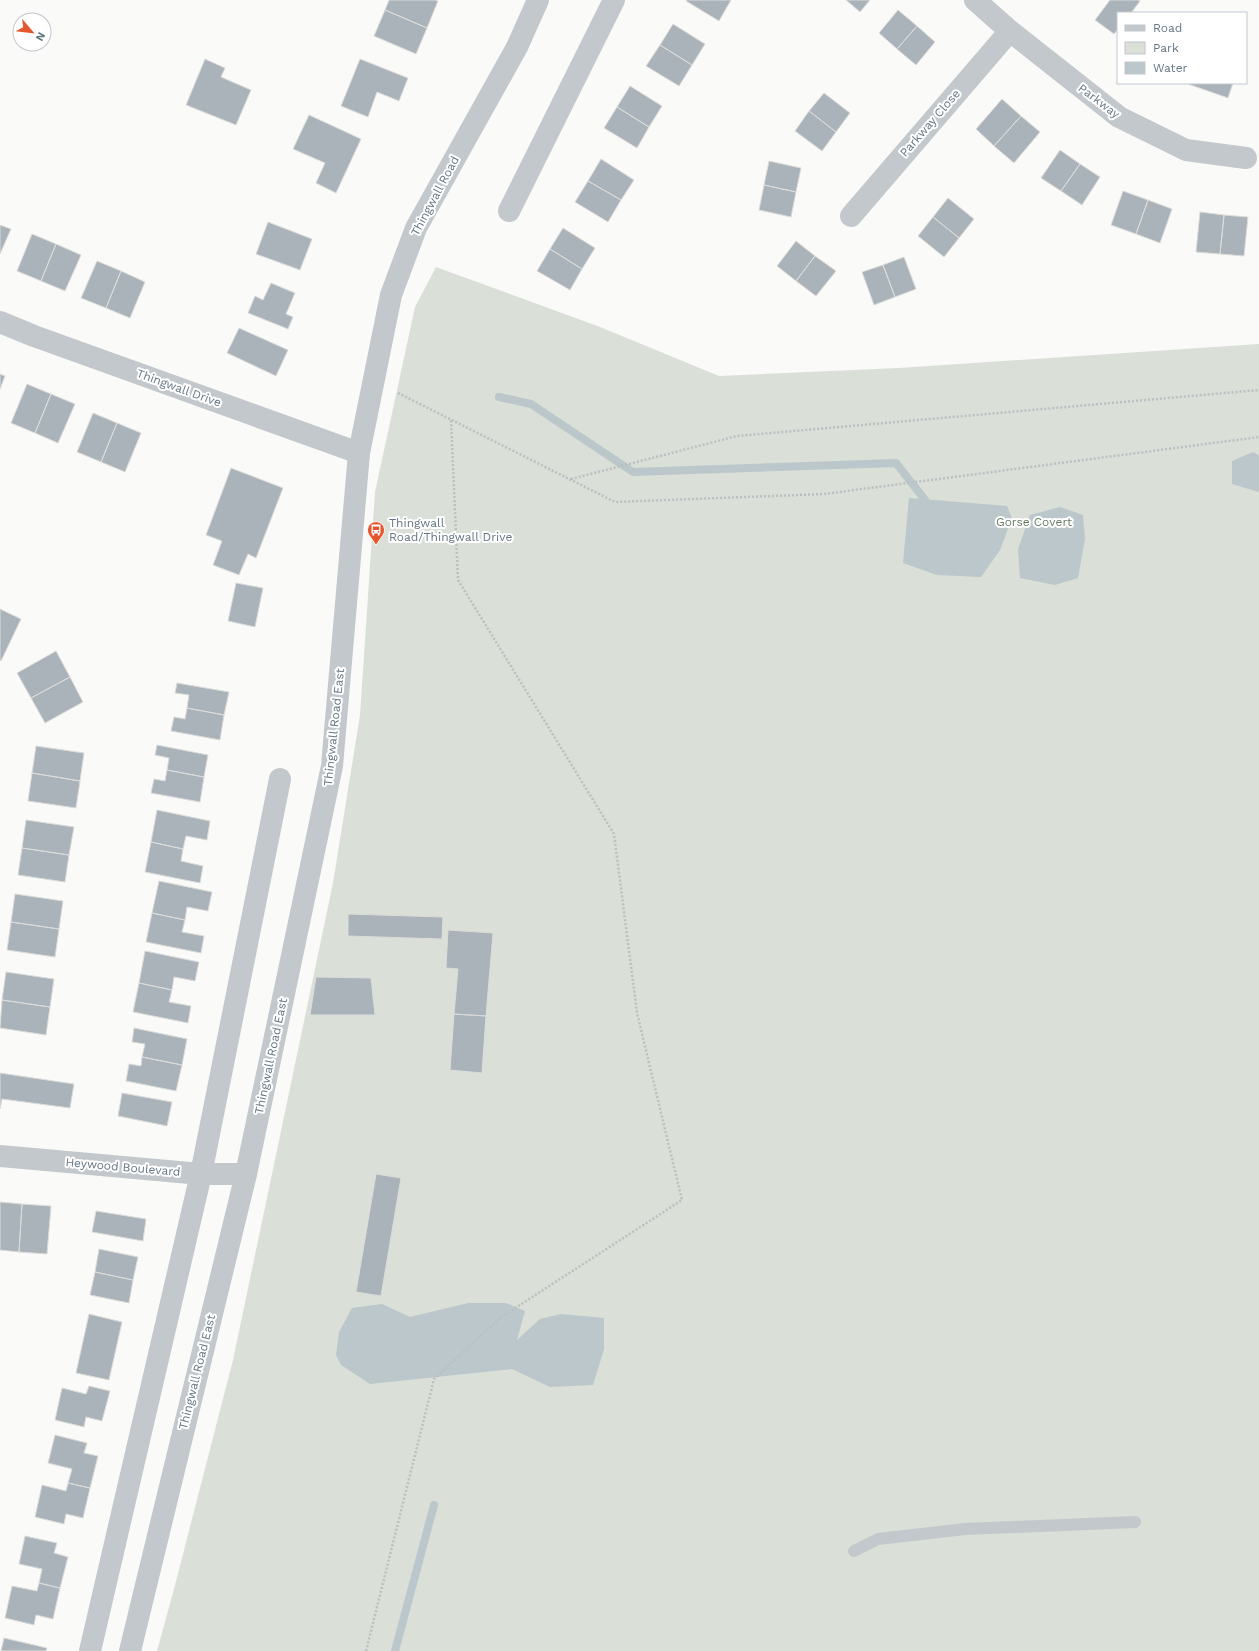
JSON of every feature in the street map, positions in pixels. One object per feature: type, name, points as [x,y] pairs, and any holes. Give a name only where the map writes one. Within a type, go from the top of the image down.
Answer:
[{"type":"street","name":"Thingwall Road","points":[[359,453],[391,295],[416,228],[517,47],[538,0]]},
{"type":"street","points":[[509,211],[614,0]]},
{"type":"street","name":"Parkway","points":[[975,0],[1010,31],[1119,117],[1186,150],[1246,158]]},
{"type":"street","name":"Parkway Close","points":[[851,216],[1010,31]]},
{"type":"street","name":"Thingwall Drive","points":[[0,322],[41,339],[359,453]]},
{"type":"street","name":"Thingwall Road East","points":[[130,1651],[246,1174],[332,766],[359,453]]},
{"type":"street","points":[[90,1651],[201,1174],[280,779]]},
{"type":"street","name":"Heywood Boulevard","points":[[0,1156],[201,1174],[246,1174]]},
{"type":"lane","points":[[854,1551],[878,1539],[965,1529],[1135,1522]]},
{"type":"path","points":[[374,381],[616,502],[824,494],[1259,436]]},
{"type":"path","points":[[570,480],[737,436],[1259,390]]},
{"type":"path","points":[[366,1651],[434,1379],[500,1318],[682,1200],[637,1013],[614,834],[458,580],[451,420]]},
{"type":"green space","name":"Gorse Covert","points":[[436,267],[600,327],[719,376],[899,368],[1259,344],[1259,1651],[157,1651],[233,1360],[333,883],[360,715],[375,492],[415,307]]},
{"type":"water","points":[[1253,452],[1259,455],[1259,492],[1232,484],[1232,461]]},
{"type":"water","points":[[909,498],[1007,506],[1012,518],[1000,550],[981,577],[937,575],[903,563]]},
{"type":"water","points":[[1060,507],[1083,515],[1085,539],[1078,578],[1055,585],[1020,578],[1018,549],[1030,515]]},
{"type":"water","points":[[468,1303],[506,1303],[525,1311],[517,1340],[540,1319],[561,1314],[604,1318],[604,1349],[593,1385],[550,1387],[512,1369],[370,1384],[341,1365],[336,1355],[339,1332],[352,1308],[382,1304],[410,1317]]},
{"type":"building","points":[[389,0],[438,1],[427,28],[385,10]]},
{"type":"building","points":[[731,0],[719,21],[686,1]]},
{"type":"building","points":[[846,0],[870,0],[860,12]]},
{"type":"building","points":[[1110,0],[1140,1],[1132,12],[1117,12],[1117,30],[1114,34],[1095,20]]},
{"type":"building","points":[[385,10],[427,28],[416,54],[374,36]]},
{"type":"building","points":[[898,10],[917,26],[897,49],[879,33]]},
{"type":"building","points":[[673,24],[705,44],[692,65],[660,45]]},
{"type":"building","points":[[917,26],[935,42],[916,65],[897,49]]},
{"type":"building","points":[[660,45],[692,65],[679,86],[646,66]]},
{"type":"building","points":[[205,59],[225,68],[221,77],[251,90],[236,125],[186,105]]},
{"type":"building","points":[[360,59],[408,78],[399,101],[377,92],[368,117],[341,106]]},
{"type":"building","points":[[1188,84],[1233,84],[1228,98]]},
{"type":"building","points":[[630,86],[662,106],[649,127],[617,107]]},
{"type":"building","points":[[824,93],[850,113],[836,132],[809,111]]},
{"type":"building","points":[[1002,99],[1021,116],[994,146],[976,129]]},
{"type":"building","points":[[617,107],[649,127],[637,148],[604,128]]},
{"type":"building","points":[[809,111],[836,132],[822,151],[795,131]]},
{"type":"building","points":[[309,115],[361,139],[336,193],[316,183],[325,163],[293,149]]},
{"type":"building","points":[[1021,116],[1040,132],[1014,163],[994,146]]},
{"type":"building","points":[[1060,150],[1080,164],[1061,191],[1041,178]]},
{"type":"building","points":[[601,159],[634,180],[621,200],[588,181]]},
{"type":"building","points":[[769,161],[801,168],[796,192],[764,185]]},
{"type":"building","points":[[1080,164],[1100,177],[1082,205],[1061,191]]},
{"type":"building","points":[[588,181],[621,200],[608,222],[575,202]]},
{"type":"building","points":[[764,185],[796,192],[791,217],[759,210]]},
{"type":"building","points":[[1123,191],[1148,200],[1136,234],[1111,225]]},
{"type":"building","points":[[948,198],[974,219],[959,238],[933,217]]},
{"type":"building","points":[[1148,200],[1172,209],[1160,243],[1136,234]]},
{"type":"building","points":[[1200,212],[1224,215],[1220,254],[1196,252]]},
{"type":"building","points":[[1224,215],[1248,217],[1244,256],[1220,254]]},
{"type":"building","points":[[933,217],[959,238],[944,257],[918,236]]},
{"type":"building","points":[[268,222],[312,239],[300,270],[256,254]]},
{"type":"building","points":[[0,225],[11,229],[0,254]]},
{"type":"building","points":[[563,228],[595,248],[582,269],[550,249]]},
{"type":"building","points":[[32,234],[56,244],[41,281],[17,271]]},
{"type":"building","points":[[796,241],[815,256],[796,281],[777,266]]},
{"type":"building","points":[[56,244],[81,255],[65,291],[41,281]]},
{"type":"building","points":[[550,249],[582,269],[570,290],[537,271]]},
{"type":"building","points":[[815,256],[836,271],[816,296],[796,281]]},
{"type":"building","points":[[904,257],[916,289],[895,297],[883,265]]},
{"type":"building","points":[[97,261],[121,271],[106,308],[81,298]]},
{"type":"building","points":[[883,265],[895,297],[874,305],[862,272]]},
{"type":"building","points":[[121,271],[145,282],[130,318],[106,308]]},
{"type":"building","points":[[271,283],[295,293],[286,314],[293,317],[288,329],[248,313],[255,296],[263,300]]},
{"type":"building","points":[[239,328],[288,350],[276,376],[227,353]]},
{"type":"building","points":[[0,374],[5,376],[0,389]]},
{"type":"building","points":[[27,384],[51,394],[35,433],[11,423]]},
{"type":"building","points":[[51,394],[75,404],[58,443],[35,433]]},
{"type":"building","points":[[93,413],[117,423],[101,462],[77,452]]},
{"type":"building","points":[[117,423],[141,433],[125,472],[101,462]]},
{"type":"building","points":[[231,468],[283,488],[256,558],[248,554],[239,575],[213,565],[222,541],[206,535]]},
{"type":"building","points":[[236,583],[263,588],[255,627],[228,621]]},
{"type":"building","points":[[0,609],[21,619],[1,661],[0,660]]},
{"type":"building","points":[[56,651],[70,677],[31,698],[17,673]]},
{"type":"building","points":[[70,677],[83,702],[45,723],[31,698]]},
{"type":"building","points":[[177,683],[229,692],[224,715],[187,708],[189,695],[175,693]]},
{"type":"building","points":[[187,708],[224,715],[220,740],[171,731],[174,717],[185,719]]},
{"type":"building","points":[[157,745],[208,755],[204,777],[167,770],[169,758],[155,755]]},
{"type":"building","points":[[36,746],[84,753],[80,781],[32,773]]},
{"type":"building","points":[[167,770],[204,777],[200,802],[151,793],[154,779],[165,781]]},
{"type":"building","points":[[32,773],[80,781],[76,808],[28,801]]},
{"type":"building","points":[[157,810],[210,821],[207,840],[186,836],[183,849],[151,842]]},
{"type":"building","points":[[26,820],[74,827],[69,855],[22,848]]},
{"type":"building","points":[[151,842],[183,849],[181,861],[203,866],[200,883],[145,872]]},
{"type":"building","points":[[22,848],[69,855],[65,882],[18,875]]},
{"type":"building","points":[[159,881],[212,892],[208,911],[187,907],[185,920],[152,913]]},
{"type":"building","points":[[15,894],[63,901],[59,929],[11,922]]},
{"type":"building","points":[[152,913],[185,920],[182,932],[204,936],[201,953],[146,942]]},
{"type":"building","points":[[348,914],[443,917],[442,939],[348,936]]},
{"type":"building","points":[[11,922],[59,929],[55,957],[7,950]]},
{"type":"building","points":[[448,930],[493,933],[486,1016],[454,1014],[458,969],[446,968]]},
{"type":"building","points":[[145,951],[199,962],[195,981],[174,977],[172,990],[139,983]]},
{"type":"building","points":[[6,972],[54,979],[50,1007],[2,1000]]},
{"type":"building","points":[[316,977],[371,978],[375,1015],[310,1015]]},
{"type":"building","points":[[139,983],[172,990],[169,1002],[191,1006],[188,1023],[133,1012]]},
{"type":"building","points":[[2,1000],[50,1007],[46,1035],[0,1028]]},
{"type":"building","points":[[454,1014],[486,1016],[482,1073],[450,1070]]},
{"type":"building","points":[[134,1028],[187,1039],[182,1065],[142,1057],[145,1044],[132,1042]]},
{"type":"building","points":[[142,1057],[182,1065],[176,1091],[126,1081],[129,1064],[141,1066]]},
{"type":"building","points":[[0,1073],[74,1084],[70,1108],[2,1099],[0,1109]]},
{"type":"building","points":[[122,1093],[172,1102],[167,1126],[118,1116]]},
{"type":"building","points":[[376,1174],[401,1178],[381,1296],[356,1292]]},
{"type":"building","points":[[0,1202],[22,1204],[19,1252],[0,1250]]},
{"type":"building","points":[[22,1204],[51,1206],[47,1254],[19,1252]]},
{"type":"building","points":[[96,1211],[146,1219],[143,1241],[92,1232]]},
{"type":"building","points":[[99,1249],[138,1257],[133,1280],[95,1272]]},
{"type":"building","points":[[95,1272],[133,1280],[129,1303],[90,1295]]},
{"type":"building","points":[[89,1314],[122,1322],[109,1380],[76,1373]]},
{"type":"building","points":[[89,1386],[110,1391],[102,1421],[86,1417],[84,1427],[55,1420],[62,1388],[86,1394]]},
{"type":"building","points":[[55,1435],[87,1443],[84,1453],[98,1456],[90,1488],[68,1483],[72,1469],[48,1463]]},
{"type":"building","points":[[68,1483],[90,1488],[83,1518],[66,1514],[64,1524],[35,1517],[42,1485],[66,1491]]},
{"type":"building","points":[[25,1536],[57,1543],[54,1553],[68,1557],[60,1588],[39,1583],[42,1569],[19,1564]]},
{"type":"building","points":[[39,1583],[60,1588],[53,1619],[36,1615],[34,1625],[5,1618],[12,1586],[37,1591]]},
{"type":"building","points":[[4,1638],[47,1648],[46,1651],[1,1651]]},
{"type":"waterway","points":[[499,397],[531,404],[633,472],[896,463],[925,500]]},
{"type":"waterway","points":[[395,1651],[434,1505]]},
{"type":"place","name":"Thingwall Road/Thingwall Drive","points":[[376,545]]}]
